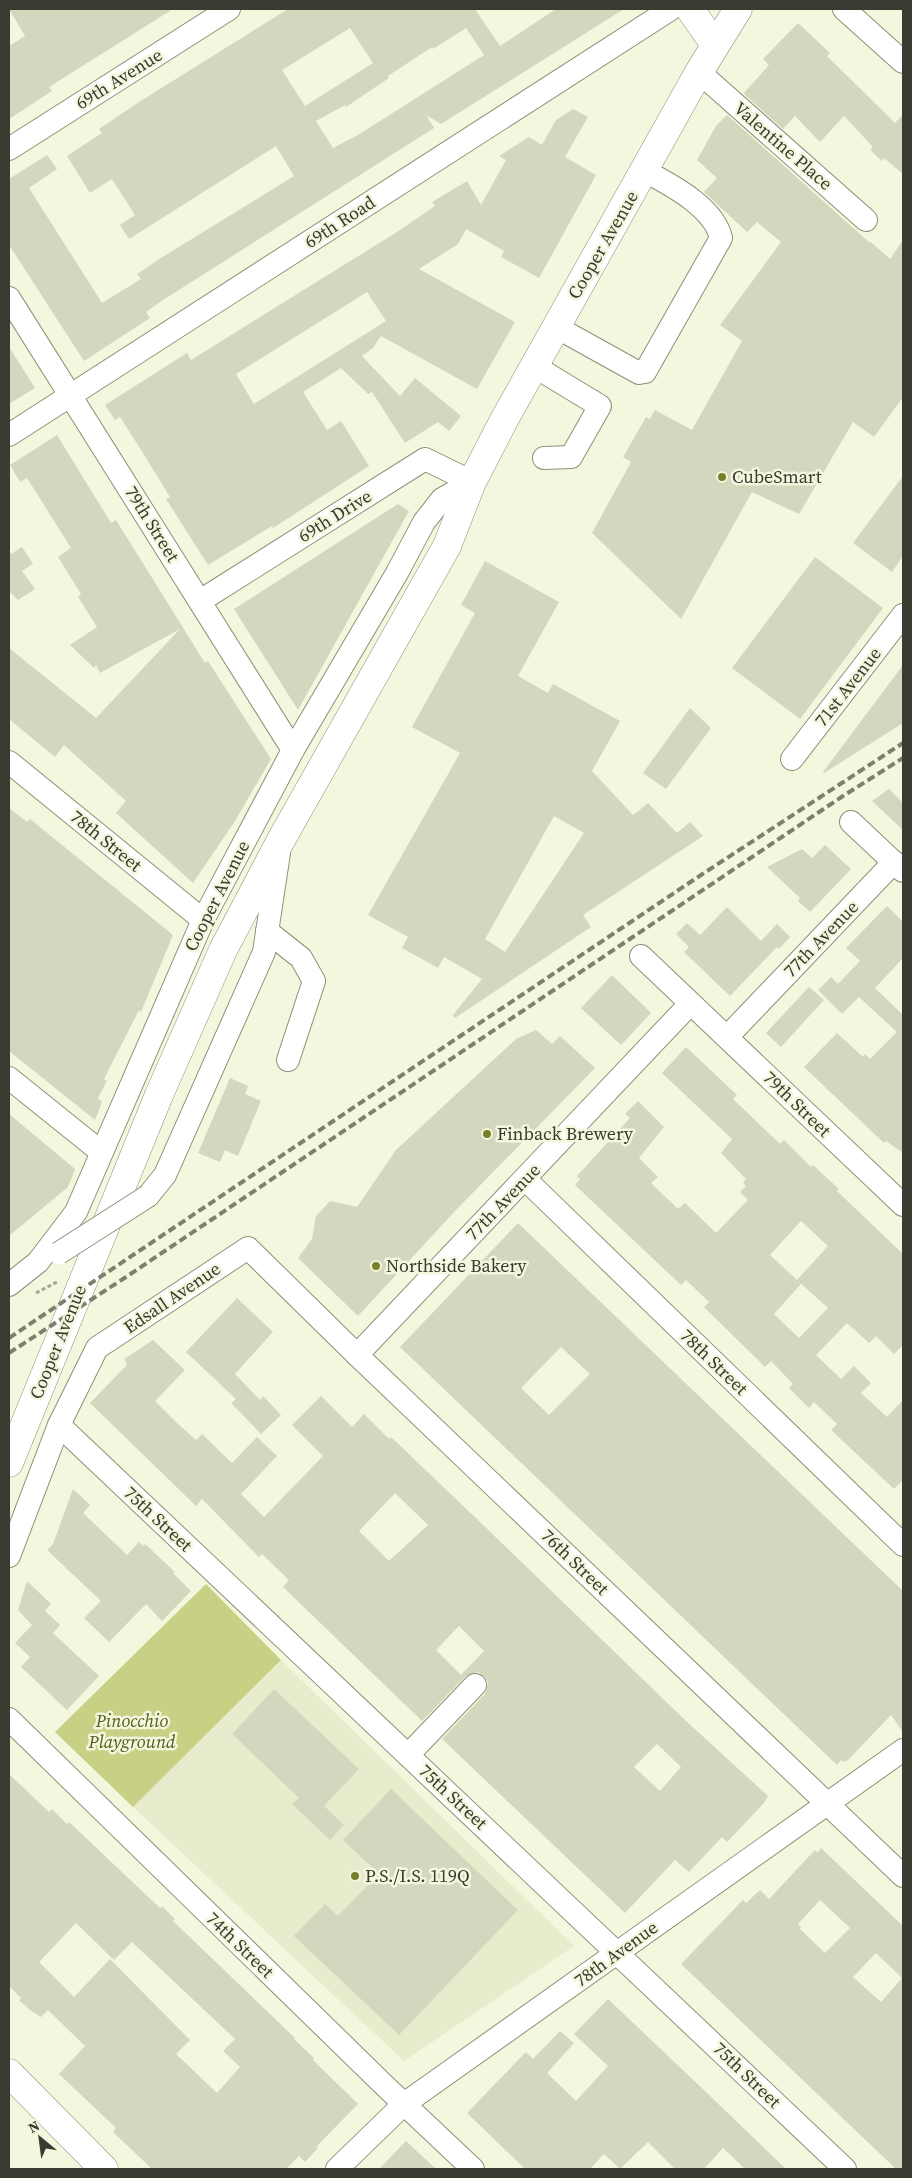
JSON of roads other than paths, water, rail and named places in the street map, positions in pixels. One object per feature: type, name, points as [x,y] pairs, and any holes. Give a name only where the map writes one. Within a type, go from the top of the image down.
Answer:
[{"type":"main road","points":[[690,9],[715,45]]},
{"type":"main road","name":"Cooper Avenue","points":[[9,1463],[167,1077],[223,950],[281,840],[446,546],[472,482],[534,366],[699,72],[738,9]]},
{"type":"main road","points":[[9,2073],[102,2169]]},
{"type":"street","name":"69th Avenue","points":[[9,149],[229,9]]},
{"type":"street","name":"69th Road","points":[[9,435],[671,9]]},
{"type":"street","points":[[844,9],[903,62]]},
{"type":"street","name":"Valentine Place","points":[[699,72],[866,220]]},
{"type":"street","points":[[556,327],[639,373],[645,372],[655,355],[721,238],[719,229],[711,217],[674,187],[645,171]]},
{"type":"street","name":"79th Street","points":[[9,298],[293,750]]},
{"type":"street","points":[[534,366],[560,380],[600,406],[571,457],[544,458]]},
{"type":"street","name":"69th Drive","points":[[200,601],[425,460],[472,482]]},
{"type":"street","name":"Cooper Avenue","points":[[38,1262],[76,1212],[203,920],[293,750],[397,573],[424,522],[442,499],[472,482]]},
{"type":"street","name":"71st Avenue","points":[[792,759],[903,615]]},
{"type":"street","name":"78th Street","points":[[9,762],[203,920]]},
{"type":"street","points":[[851,822],[898,867]]},
{"type":"street","name":"Cooper Avenue","points":[[38,1262],[59,1253],[148,1196],[165,1174],[261,960],[281,840]]},
{"type":"street","name":"77th Avenue","points":[[727,1037],[898,867]]},
{"type":"street","points":[[267,931],[300,958],[314,981],[288,1060]]},
{"type":"street","name":"79th Street","points":[[641,956],[903,1205]]},
{"type":"street","name":"77th Avenue","points":[[357,1355],[690,1004]]},
{"type":"street","points":[[9,1078],[101,1152]]},
{"type":"street","name":"78th Street","points":[[525,1179],[903,1545]]},
{"type":"street","name":"76th Street","points":[[248,1248],[357,1355],[903,1876]]},
{"type":"street","name":"Edsall Avenue","points":[[97,1348],[248,1248]]},
{"type":"street","points":[[9,1285],[38,1262]]},
{"type":"street","name":"Cooper Avenue","points":[[9,1556],[60,1425],[97,1348]]},
{"type":"street","name":"75th Street","points":[[60,1425],[845,2169]]},
{"type":"street","points":[[408,1755],[475,1684]]},
{"type":"street","name":"74th Street","points":[[9,1719],[473,2169]]},
{"type":"street","name":"78th Avenue","points":[[337,2169],[404,2104],[903,1750]]},
{"type":"railway","points":[[9,1338],[701,875],[903,743]]},
{"type":"railway","points":[[9,1353],[123,1279],[843,796],[903,758]]},
{"type":"place","name":"CubeSmart","points":[[722,477]]},
{"type":"place","name":"Finback Brewery","points":[[487,1134]]},
{"type":"place","name":"Northside Bakery","points":[[376,1266]]},
{"type":"place","name":"P.S./I.S. 119Q","points":[[355,1876]]},
{"type":"park label","name":"Pinocchio Playground","points":[[132,1731]]}]
